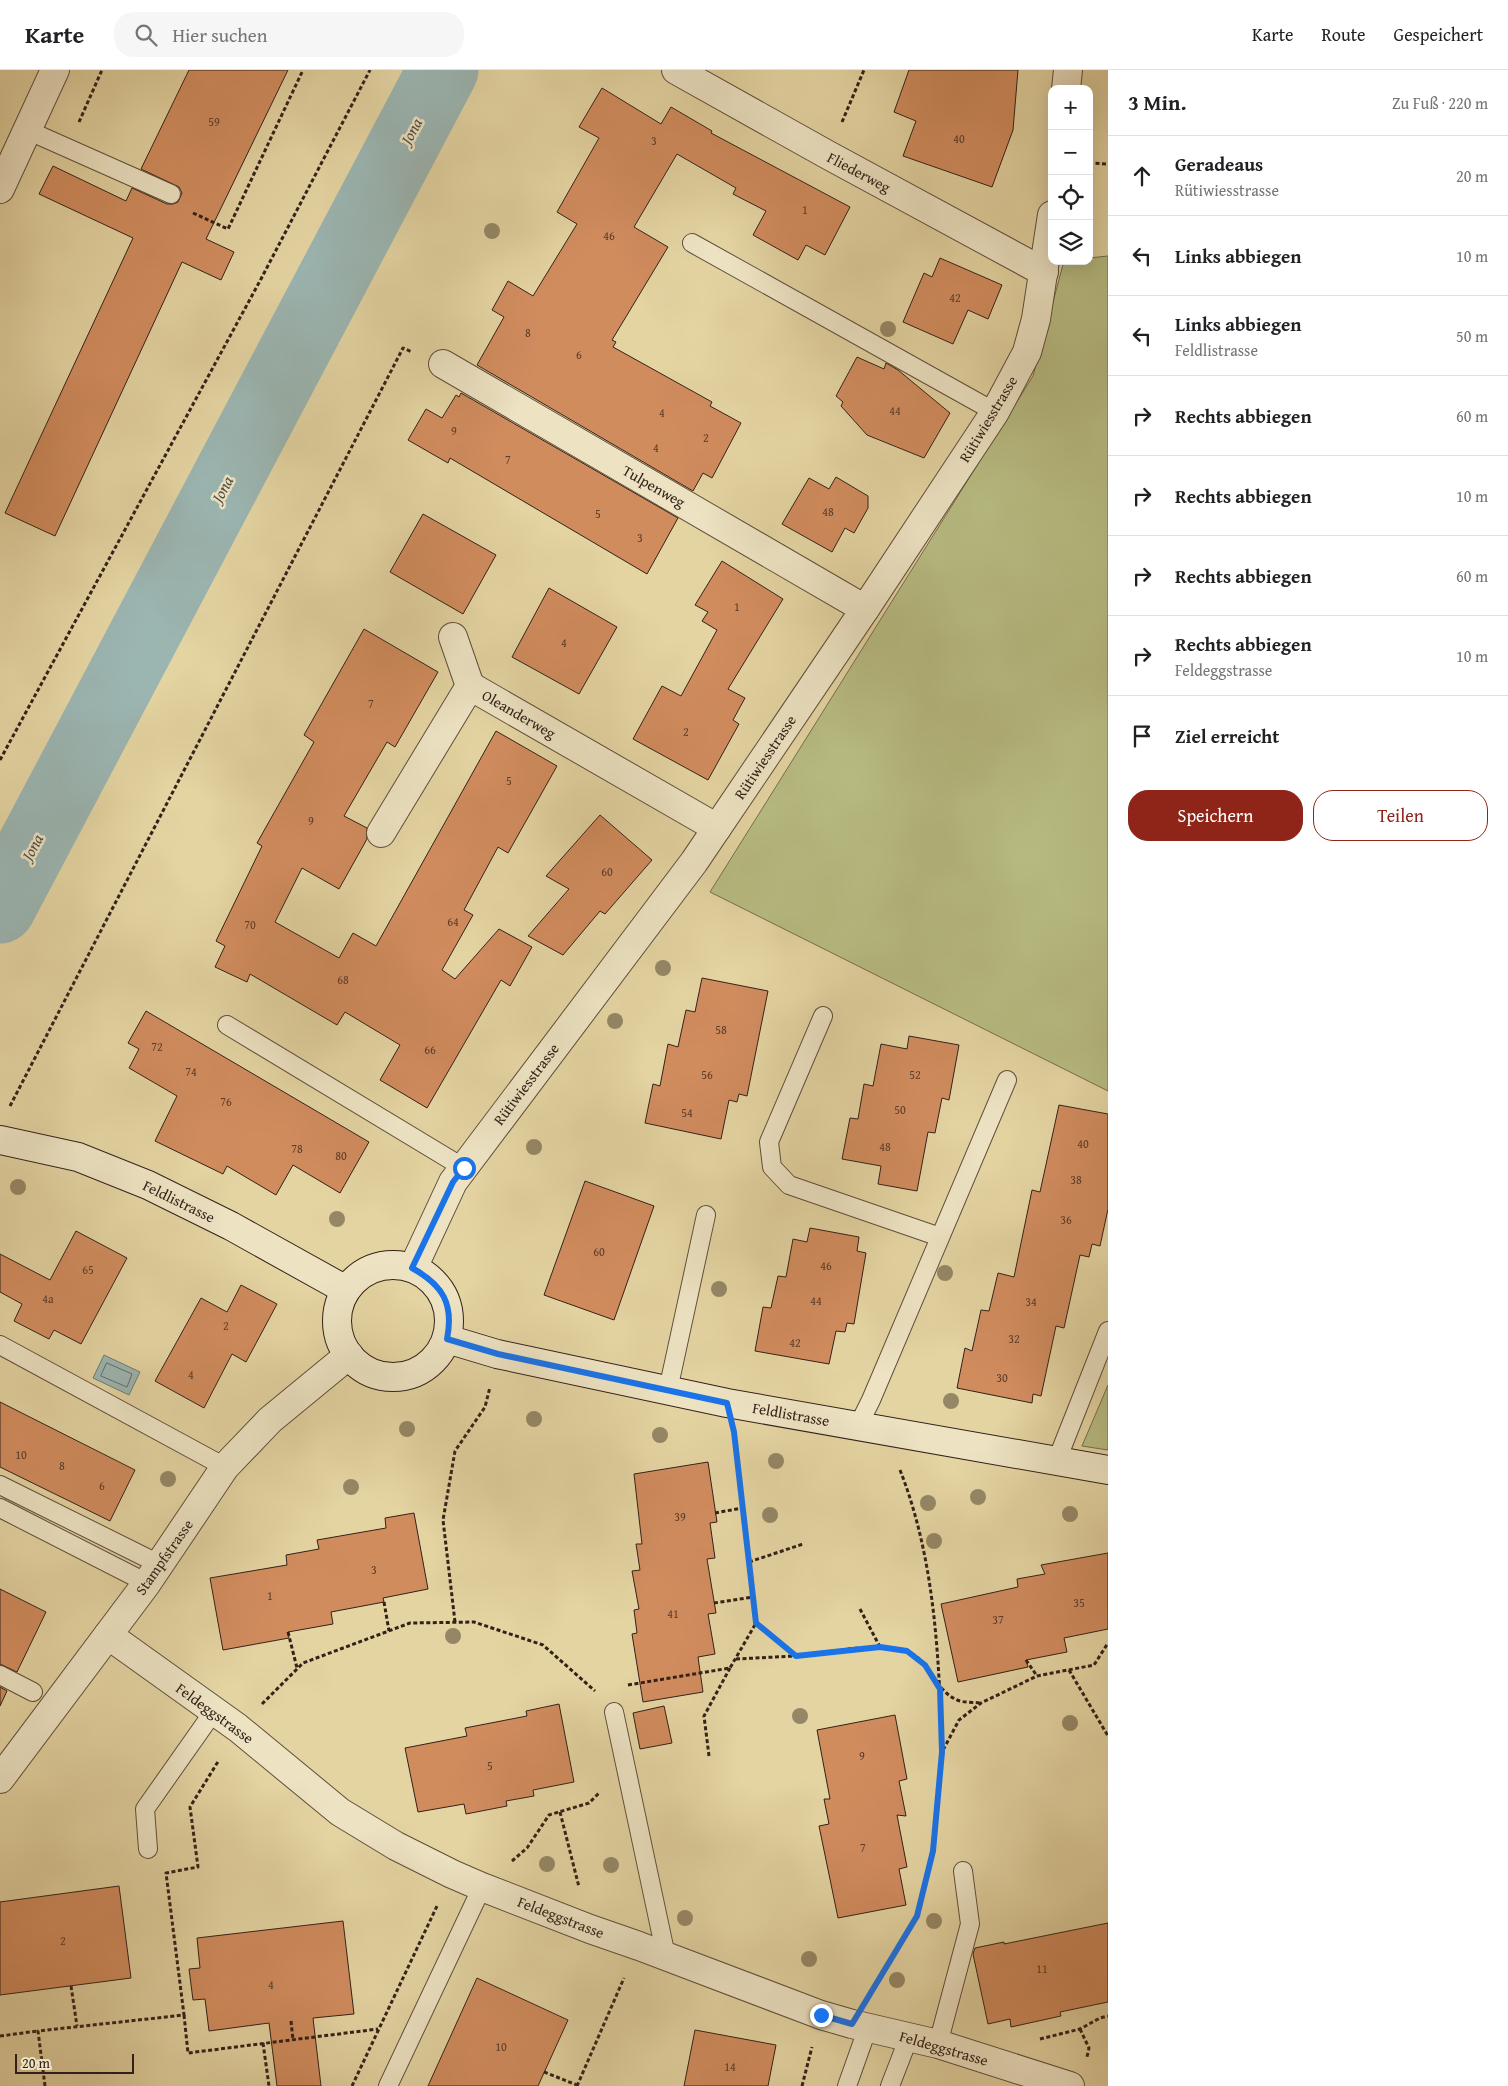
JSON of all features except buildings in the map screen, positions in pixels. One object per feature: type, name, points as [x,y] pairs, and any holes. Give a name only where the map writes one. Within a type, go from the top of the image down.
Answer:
[{"type":"street","points":[[0,189],[55,70]]},
{"type":"street","name":"Fliederweg","points":[[676,70],[1044,272]]},
{"type":"street","points":[[1066,85],[1068,70]]},
{"type":"street","name":"Rütiwiesstrasse","points":[[412,1268],[453,1182],[717,828],[866,609],[995,412],[1027,352],[1036,319],[1051,220]]},
{"type":"street","name":"Tulpenweg","points":[[443,364],[866,609]]},
{"type":"street","points":[[453,637],[470,686]]},
{"type":"street","name":"Oleanderweg","points":[[381,833],[470,686],[717,828]]},
{"type":"street","name":"Feldlistrasse","points":[[0,1140],[78,1157],[148,1185],[231,1226],[346,1290]]},
{"type":"street","points":[[394,1264],[412,1268],[428,1276],[440,1289],[444,1297],[448,1306],[450,1324],[447,1339],[437,1357],[422,1370],[402,1376],[382,1377],[364,1369],[349,1355],[341,1340],[337,1323],[339,1305],[346,1290],[359,1276],[376,1268],[394,1264]]},
{"type":"street","name":"Feldlistrasse","points":[[447,1339],[498,1354],[727,1403],[1108,1470]]},
{"type":"street","name":"Stampfstrasse","points":[[0,1778],[153,1574],[226,1467],[270,1420],[349,1355]]},
{"type":"street","name":"Feldeggstrasse","points":[[108,1635],[238,1728],[340,1812],[396,1846],[452,1874],[590,1929],[821,2015],[938,2044],[1070,2086]]},
{"type":"lane","points":[[27,130],[171,194]]},
{"type":"lane","points":[[692,243],[995,412]]},
{"type":"lane","points":[[823,1016],[769,1142],[772,1167],[789,1185],[940,1237]]},
{"type":"lane","points":[[227,1025],[464,1168]]},
{"type":"lane","points":[[858,1426],[1007,1080]]},
{"type":"lane","points":[[668,1390],[706,1215]]},
{"type":"lane","points":[[1057,1460],[1108,1331]]},
{"type":"lane","points":[[0,1345],[226,1467]]},
{"type":"lane","points":[[0,1486],[153,1574]]},
{"type":"lane","points":[[0,1508],[153,1574]]},
{"type":"lane","points":[[0,1675],[33,1692]]},
{"type":"lane","points":[[148,1849],[145,1808],[214,1712]]},
{"type":"lane","points":[[614,1712],[666,1956]]},
{"type":"lane","points":[[938,2044],[970,1924],[963,1871]]},
{"type":"lane","points":[[388,2086],[482,1887]]},
{"type":"lane","points":[[847,2086],[860,2026]]},
{"type":"lane","points":[[890,2086],[909,2037]]},
{"type":"path","points":[[68,148],[102,70]]},
{"type":"path","points":[[171,194],[181,208],[228,229],[303,70]]},
{"type":"path","points":[[0,760],[262,279],[370,70]]},
{"type":"path","points":[[828,155],[864,70]]},
{"type":"path","points":[[1093,163],[1108,164]]},
{"type":"path","points":[[9,1109],[403,348],[443,364]]},
{"type":"path","points":[[455,1622],[443,1520],[455,1450],[486,1407],[490,1386]]},
{"type":"path","points":[[709,1756],[704,1716],[756,1623],[734,1432],[727,1403]]},
{"type":"path","points":[[860,2026],[917,1916],[933,1851],[942,1752],[940,1689],[926,1560],[918,1521],[899,1468]]},
{"type":"path","points":[[715,1513],[742,1508]]},
{"type":"path","points":[[748,1562],[803,1544]]},
{"type":"path","points":[[714,1603],[753,1598]]},
{"type":"path","points":[[384,1602],[389,1631]]},
{"type":"path","points":[[860,1609],[880,1647]]},
{"type":"path","points":[[378,2029],[188,2053],[166,1873],[198,1867],[190,1807],[238,1728],[303,1662],[410,1623],[474,1622],[543,1645],[595,1691],[596,1700]]},
{"type":"path","points":[[756,1623],[796,1656]]},
{"type":"path","points":[[288,1632],[297,1669]]},
{"type":"path","points":[[942,1752],[959,1720],[981,1703],[1037,1676],[1094,1665],[1108,1643]]},
{"type":"path","points":[[735,1659],[796,1656],[880,1647],[907,1651],[925,1665],[940,1689],[958,1700],[981,1703]]},
{"type":"path","points":[[1026,1660],[1037,1676]]},
{"type":"path","points":[[624,1686],[730,1668]]},
{"type":"path","points":[[1069,1670],[1108,1736]]},
{"type":"path","points":[[595,1691],[604,1689]]},
{"type":"path","points":[[482,1887],[527,1848],[549,1815],[589,1803],[604,1788]]},
{"type":"path","points":[[560,1812],[590,1929]]},
{"type":"path","points":[[352,2086],[452,1874]]},
{"type":"path","points":[[544,2072],[577,2086],[639,1946]]},
{"type":"path","points":[[71,1986],[77,2026]]},
{"type":"path","points":[[0,2036],[184,2014]]},
{"type":"path","points":[[291,2021],[293,2040]]},
{"type":"path","points":[[38,2031],[45,2086]]},
{"type":"path","points":[[263,2043],[269,2086]]},
{"type":"green space","points":[[1108,256],[1108,1091],[710,892],[1033,376],[1063,265],[1093,265],[1093,258]]},
{"type":"green space","points":[[1108,1385],[1108,1450],[1082,1446]]},
{"type":"water","points":[[104,1355],[140,1372],[129,1395],[93,1378]]},
{"type":"waterway","name":"Jona","points":[[0,908],[443,70]]},
{"type":"route","points":[[464,1168],[453,1182],[412,1268],[428,1276],[440,1289],[448,1306],[450,1324],[447,1339],[498,1354],[727,1403],[734,1432],[756,1623],[796,1656],[880,1647],[907,1651],[925,1665],[940,1689],[942,1752],[933,1851],[917,1916],[852,2024],[821,2015]]}]
